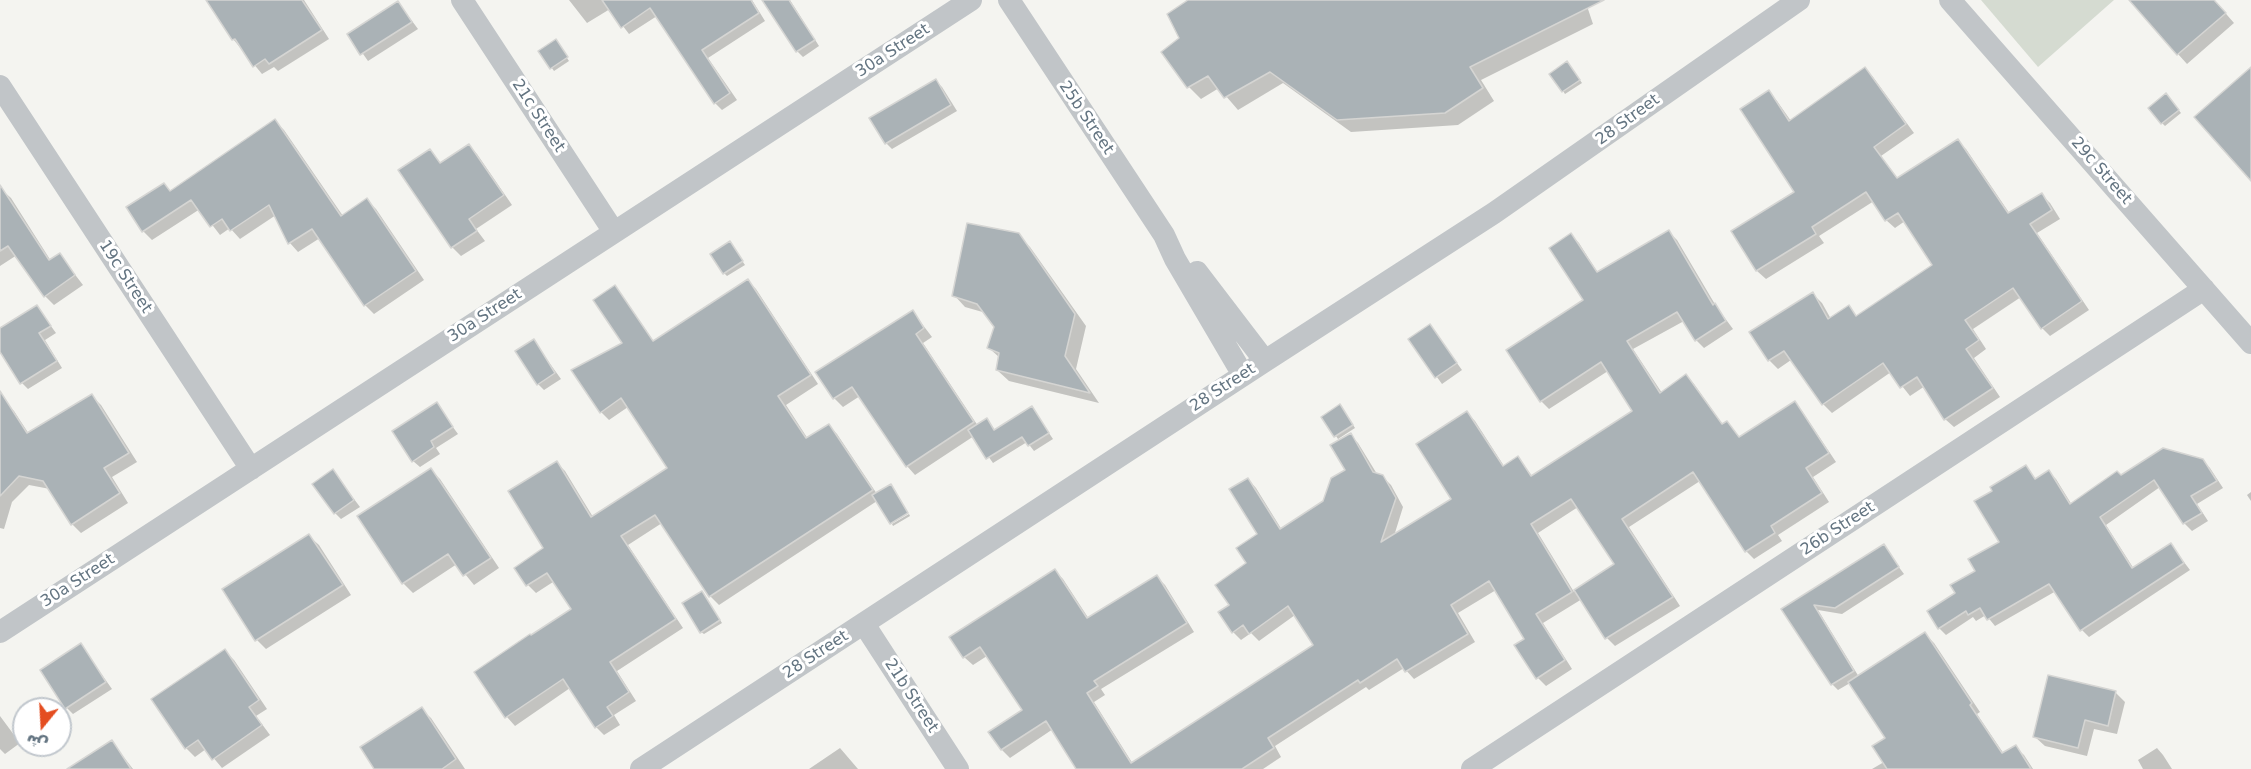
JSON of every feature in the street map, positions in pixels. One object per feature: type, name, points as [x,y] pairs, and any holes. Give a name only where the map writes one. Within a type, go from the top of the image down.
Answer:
[{"type":"street","name":"21c Street","points":[[462,0],[614,232]]},
{"type":"street","name":"30a Street","points":[[0,632],[971,0]]},
{"type":"street","name":"25b Street","points":[[1009,0],[1164,235],[1196,271],[1265,361]]},
{"type":"street","name":"28 Street","points":[[641,769],[1517,198],[1799,0]]},
{"type":"street","name":"29c Street","points":[[1950,0],[2251,343]]},
{"type":"street","name":"19c Street","points":[[2,94],[251,469]]},
{"type":"street","name":"25b Street","points":[[1164,235],[1175,259],[1243,375]]},
{"type":"street","name":"26b Street","points":[[1472,769],[2204,289]]},
{"type":"street","name":"21b Street","points":[[864,624],[958,769]]},
{"type":"shaded area","points":[[1981,0],[2114,0],[2038,67]]},
{"type":"building","points":[[206,0],[302,0],[322,30],[269,64],[265,59],[253,67]]},
{"type":"building","points":[[602,0],[751,0],[759,13],[702,50],[730,93],[714,104],[650,8],[621,28]]},
{"type":"building","points":[[762,0],[789,0],[815,40],[796,52]]},
{"type":"building","points":[[1188,0],[1604,0],[1470,67],[1483,88],[1445,113],[1337,120],[1270,72],[1224,98],[1208,76],[1187,88],[1161,52],[1179,38],[1167,14]]},
{"type":"building","points":[[2129,0],[2214,0],[2226,13],[2177,55]]},
{"type":"building","points":[[398,1],[412,22],[360,55],[347,34]]},
{"type":"building","points":[[556,39],[568,57],[550,69],[538,51]]},
{"type":"building","points":[[1567,61],[1580,80],[1562,92],[1549,74]]},
{"type":"building","points":[[1865,67],[1906,124],[1874,147],[1897,178],[1958,139],[2008,213],[2042,193],[2052,210],[2030,224],[2082,301],[2041,329],[2013,288],[1965,320],[1979,340],[1966,349],[1993,388],[1944,420],[1917,377],[1900,388],[1883,363],[1822,405],[1784,351],[1768,361],[1749,332],[1813,292],[1828,319],[1849,305],[1856,316],[1932,265],[1898,213],[1885,221],[1866,192],[1812,227],[1816,234],[1756,271],[1731,231],[1794,192],[1740,109],[1769,90],[1789,121]]},
{"type":"building","points":[[2251,67],[2251,181],[2194,117]]},
{"type":"building","points":[[936,79],[951,105],[885,144],[869,118]]},
{"type":"building","points":[[2166,93],[2179,110],[2161,124],[2148,108]]},
{"type":"building","points":[[275,119],[341,216],[367,198],[416,271],[364,306],[312,229],[288,244],[269,205],[230,231],[222,219],[210,227],[191,200],[142,232],[126,207],[164,183],[170,191]]},
{"type":"building","points":[[469,144],[504,195],[469,219],[477,231],[451,248],[398,170],[430,149],[440,163]]},
{"type":"building","points":[[0,185],[49,260],[60,253],[75,275],[44,297],[8,246],[0,251]]},
{"type":"building","points":[[967,223],[1019,233],[1075,314],[1065,356],[1090,393],[996,370],[999,353],[987,348],[994,327],[977,304],[952,296]]},
{"type":"building","points":[[1669,230],[1713,305],[1715,303],[1726,321],[1695,341],[1677,312],[1627,341],[1660,393],[1686,374],[1722,424],[1727,421],[1739,437],[1795,401],[1829,453],[1806,468],[1822,493],[1771,526],[1775,533],[1745,552],[1693,472],[1622,519],[1673,597],[1605,639],[1574,590],[1614,564],[1571,499],[1531,524],[1572,592],[1536,614],[1565,660],[1536,679],[1514,645],[1524,639],[1489,581],[1451,605],[1468,634],[1405,672],[1397,659],[1360,683],[1358,680],[1268,738],[1274,748],[1242,769],[1076,769],[1046,721],[1001,750],[988,732],[1022,710],[980,647],[963,658],[949,637],[1055,569],[1087,618],[1157,575],[1187,623],[1094,681],[1098,686],[1087,693],[1131,763],[1313,645],[1288,606],[1249,634],[1243,625],[1232,633],[1218,612],[1229,605],[1215,585],[1246,563],[1236,548],[1257,534],[1229,489],[1248,478],[1280,529],[1323,501],[1331,478],[1345,470],[1330,445],[1351,433],[1373,472],[1383,475],[1396,498],[1381,542],[1451,499],[1416,444],[1467,411],[1503,466],[1518,456],[1531,476],[1632,411],[1601,362],[1540,402],[1506,350],[1583,300],[1549,248],[1571,233],[1597,272]]},
{"type":"building","points":[[730,241],[743,261],[723,274],[710,254]]},
{"type":"building","points":[[748,279],[811,375],[778,396],[806,438],[829,424],[873,490],[709,597],[655,515],[621,536],[676,619],[610,662],[629,692],[607,707],[613,716],[595,728],[563,679],[505,718],[474,672],[571,609],[547,573],[526,586],[514,568],[543,548],[508,491],[557,461],[591,517],[667,468],[621,398],[600,413],[571,370],[622,343],[593,300],[615,285],[653,341]]},
{"type":"building","points":[[37,305],[51,326],[39,333],[57,361],[20,384],[0,352],[0,328]]},
{"type":"building","points":[[913,310],[924,328],[916,334],[974,422],[906,467],[852,387],[833,399],[815,372]]},
{"type":"building","points":[[1430,324],[1457,363],[1435,378],[1408,339]]},
{"type":"building","points":[[534,339],[555,373],[537,385],[515,351]]},
{"type":"building","points":[[0,391],[27,433],[92,394],[129,453],[104,468],[120,493],[71,525],[43,481],[19,476],[0,496]]},
{"type":"building","points":[[437,402],[453,427],[431,441],[434,447],[412,462],[392,431]]},
{"type":"building","points":[[1340,404],[1353,425],[1334,437],[1321,417]]},
{"type":"building","points":[[1032,406],[1049,433],[1028,446],[1022,437],[986,459],[968,430],[987,418],[994,430]]},
{"type":"building","points":[[2163,448],[2203,459],[2217,481],[2191,496],[2202,513],[2183,524],[2154,480],[2100,517],[2132,568],[2171,543],[2184,563],[2080,631],[2049,584],[1987,620],[1980,608],[1968,615],[1966,611],[1938,629],[1927,611],[1955,593],[1950,585],[1975,571],[1968,559],[1999,542],[1974,501],[1992,491],[1990,487],[2026,465],[2035,479],[2049,470],[2070,504],[2117,471],[2121,475]]},
{"type":"building","points":[[431,468],[491,558],[463,576],[448,554],[402,584],[357,516]]},
{"type":"building","points":[[333,469],[354,500],[334,514],[312,484]]},
{"type":"building","points":[[891,484],[908,513],[890,524],[872,495]]},
{"type":"building","points":[[309,534],[343,585],[255,641],[222,589]]},
{"type":"building","points":[[1884,544],[1899,567],[1835,608],[1814,605],[1854,671],[1831,685],[1781,609]]},
{"type":"building","points":[[702,591],[720,620],[700,633],[682,603]]},
{"type":"building","points":[[1925,632],[2002,753],[2016,745],[2031,769],[1887,769],[1872,746],[1885,738],[1848,682]]},
{"type":"building","points":[[81,643],[106,682],[72,704],[72,697],[57,697],[40,670]]},
{"type":"building","points":[[225,649],[259,700],[249,707],[262,725],[212,760],[198,740],[185,749],[151,699]]},
{"type":"building","points":[[2048,675],[2116,691],[2108,726],[2085,720],[2078,748],[2033,737]]},
{"type":"building","points":[[422,707],[456,759],[442,769],[374,769],[360,747]]},
{"type":"building","points":[[112,740],[131,769],[67,769]]}]
